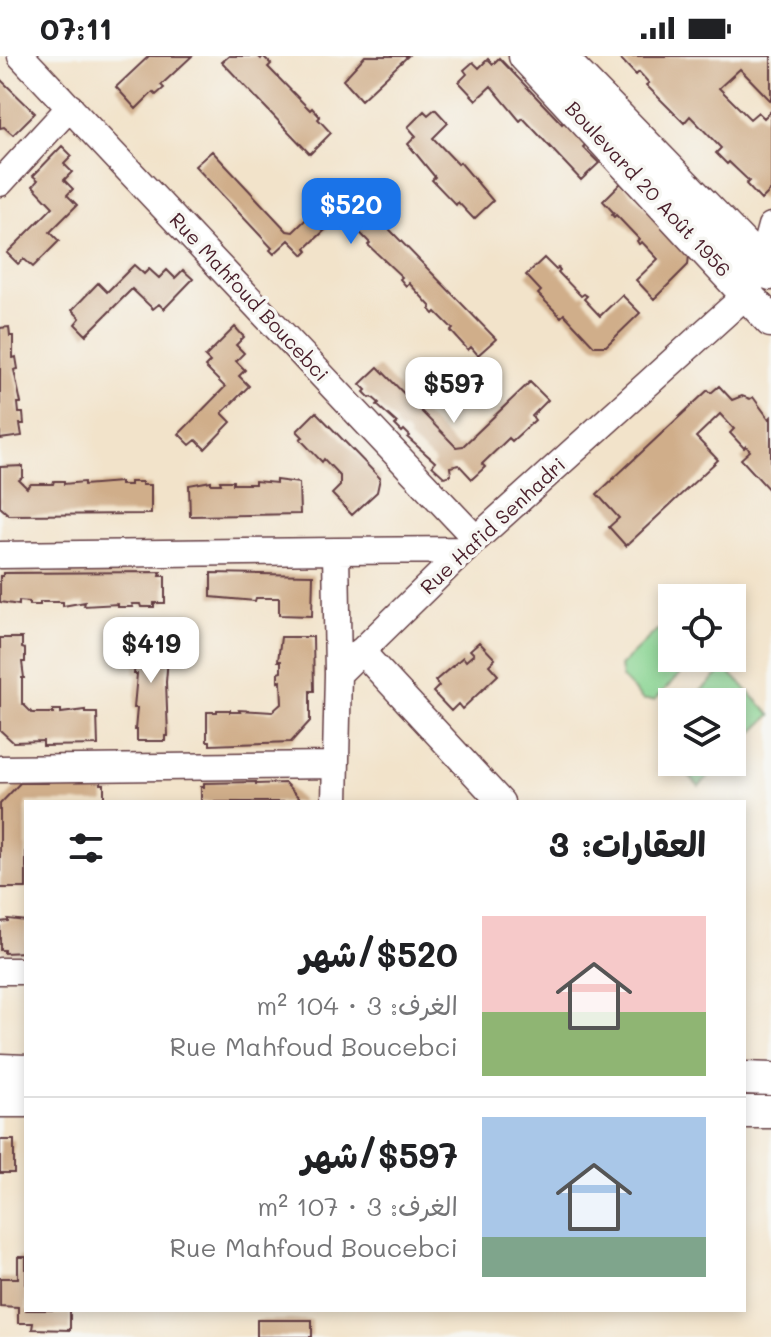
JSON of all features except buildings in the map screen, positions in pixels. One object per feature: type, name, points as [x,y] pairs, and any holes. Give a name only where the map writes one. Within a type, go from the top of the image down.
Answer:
[{"type":"street","name":"Rue Mahfoud Boucebci","points":[[21,56],[470,544]]},
{"type":"street","name":"Boulevard 20 Août 1956","points":[[525,56],[771,321]]},
{"type":"street","name":"Boulevard 20 Août 1956","points":[[559,56],[766,268]]},
{"type":"street","points":[[0,183],[70,107]]},
{"type":"street","points":[[746,295],[766,268],[771,226]]},
{"type":"street","name":"Rue Hafid Senhadri","points":[[338,674],[470,544],[746,295]]},
{"type":"street","points":[[0,555],[336,551],[470,544]]},
{"type":"street","points":[[335,800],[338,674],[336,551]]},
{"type":"street","points":[[361,651],[499,800]]},
{"type":"street","points":[[0,769],[335,765]]},
{"type":"street","points":[[0,971],[24,971]]},
{"type":"street","points":[[0,1070],[24,1071]]},
{"type":"street","points":[[746,1078],[771,1079]]},
{"type":"street","points":[[746,1084],[755,1112]]},
{"type":"street","points":[[0,1101],[24,1101]]},
{"type":"green space","points":[[658,630],[658,672],[682,672],[667,688],[658,688],[655,700],[643,700],[622,678],[620,666]]},
{"type":"green space","points":[[721,672],[729,672],[745,688],[704,688]]},
{"type":"green space","points":[[746,689],[771,715],[746,739]]},
{"type":"green space","points":[[689,776],[709,776],[699,786]]}]
